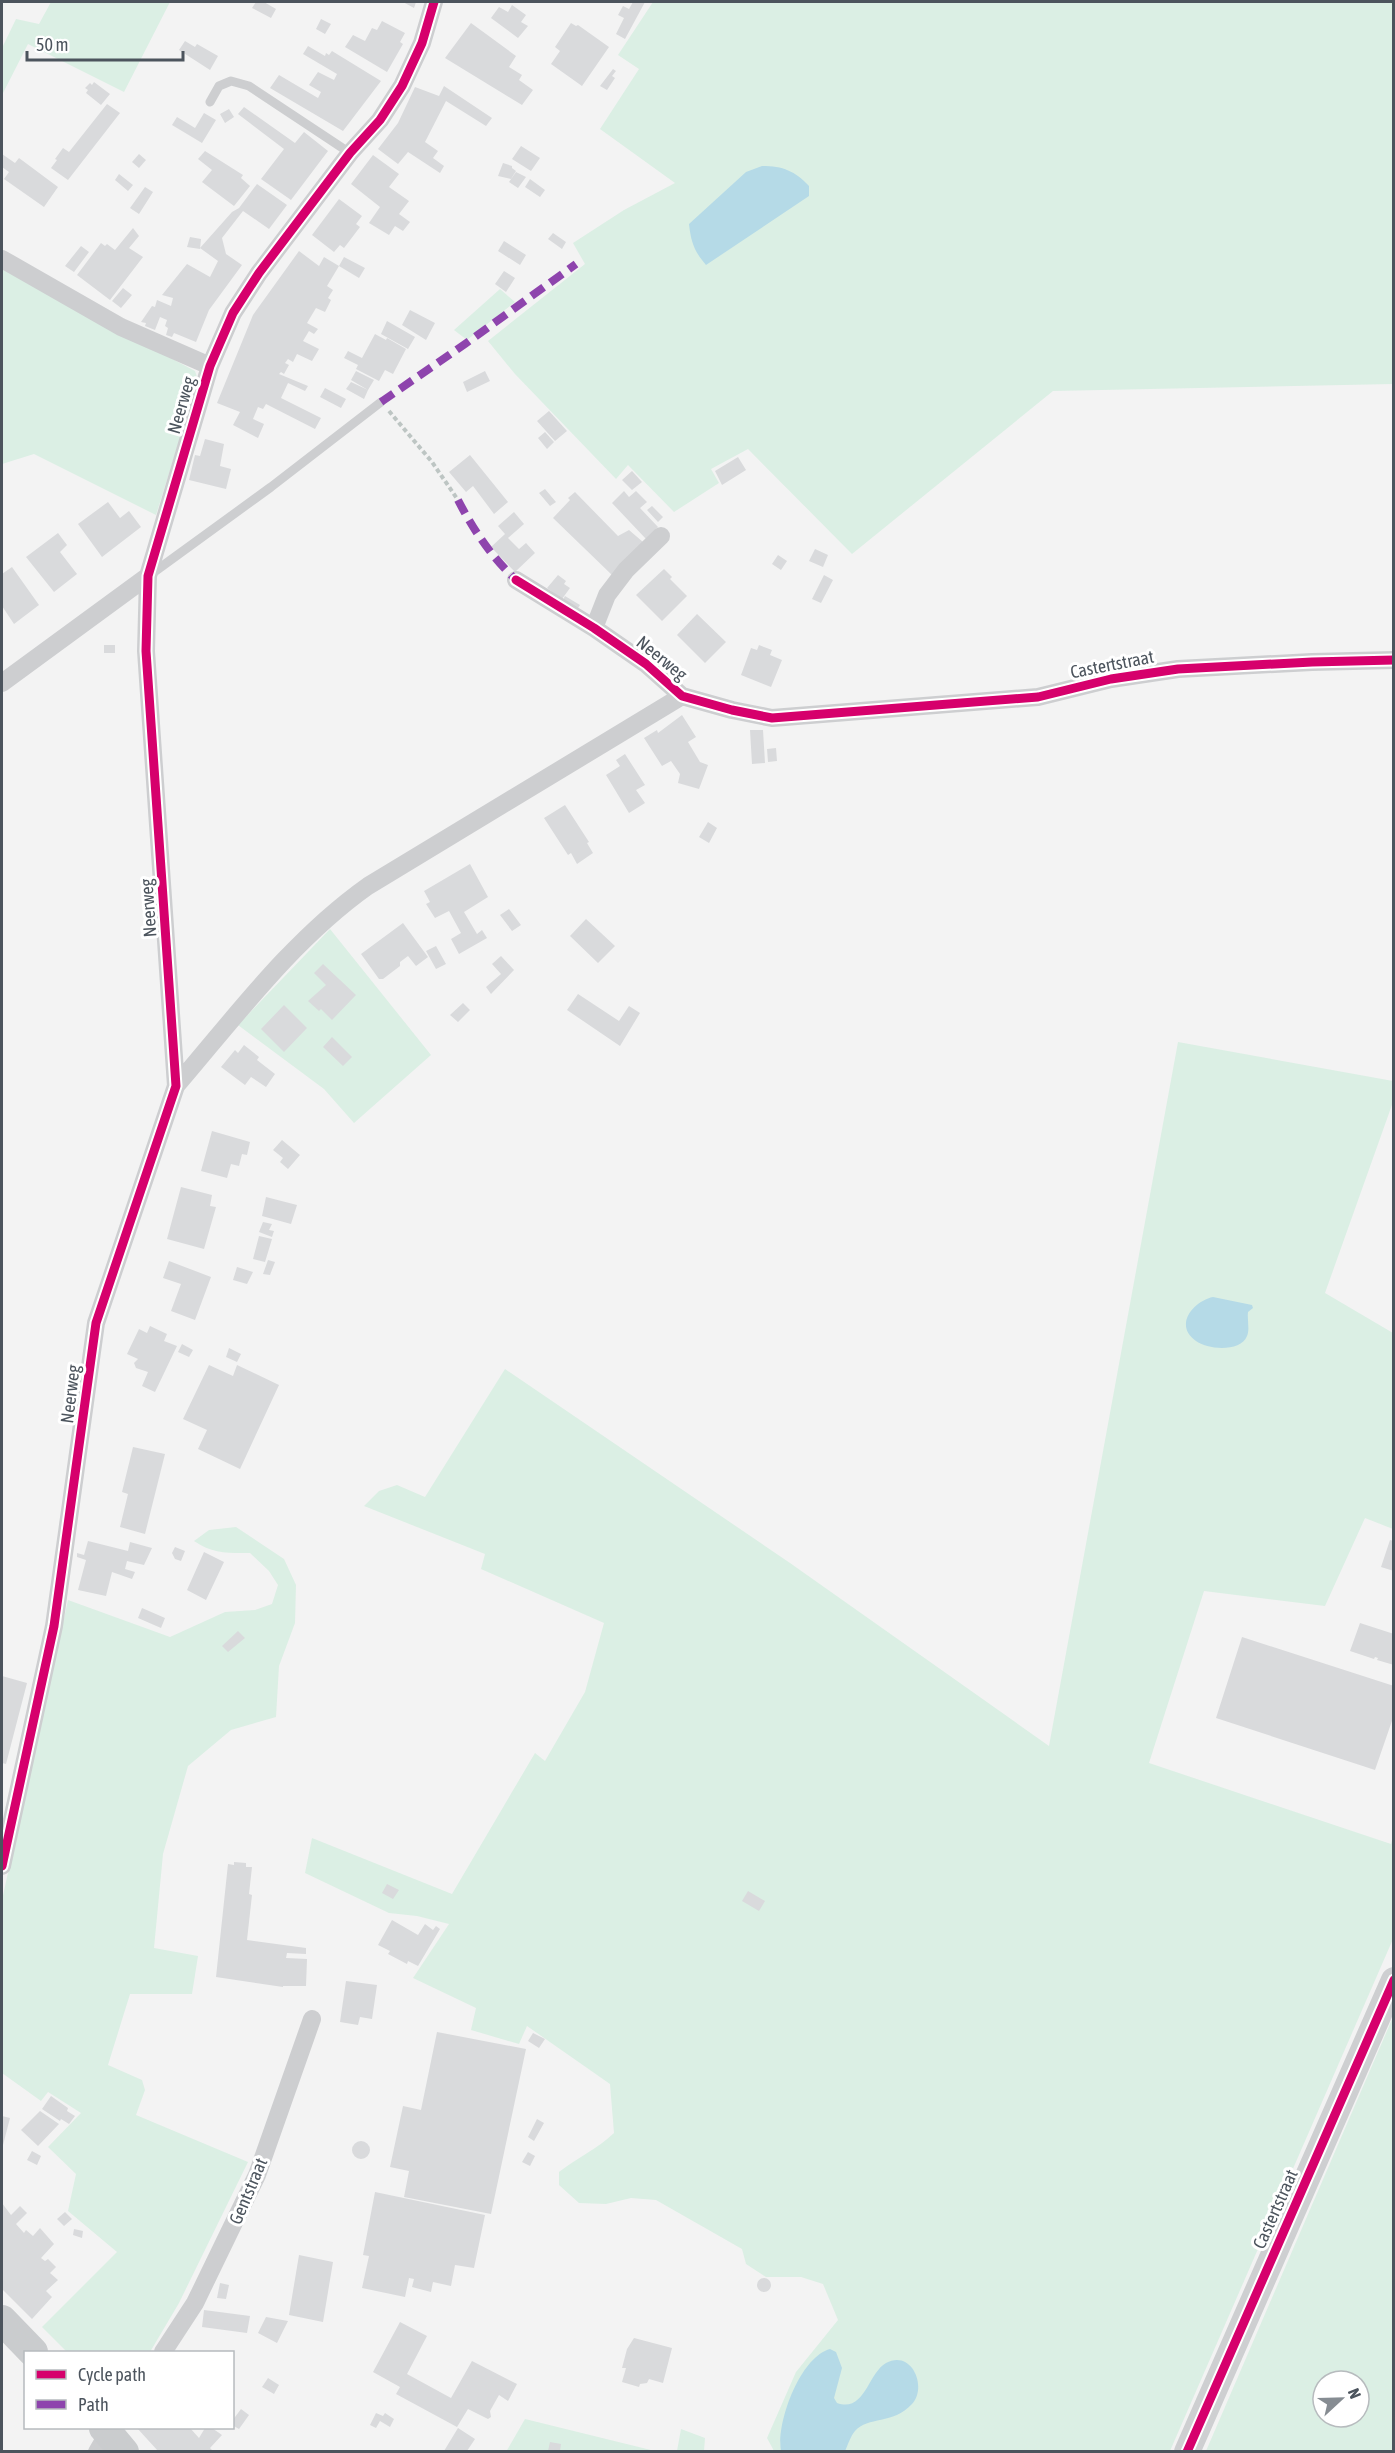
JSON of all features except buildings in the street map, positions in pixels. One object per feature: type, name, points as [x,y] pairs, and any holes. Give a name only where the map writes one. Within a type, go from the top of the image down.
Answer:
[{"type":"main road","name":"Castertstraat","points":[[1187,2451],[1394,1980]]},
{"type":"main road","points":[[2,2320],[32,2351]]},
{"type":"street","name":"Neerweg","points":[[176,1086],[146,651],[148,576],[210,366],[233,313],[260,273],[351,153],[380,120],[402,86],[422,44],[434,2]]},
{"type":"street","name":"Neerweg","points":[[2,259],[121,327],[210,366]]},
{"type":"street","points":[[594,628],[607,595],[626,570],[661,536]]},
{"type":"street","points":[[2,683],[148,576]]},
{"type":"street","name":"Neerweg","points":[[516,580],[594,628],[646,664],[682,696],[772,718],[839,714]]},
{"type":"street","name":"Castertstraat","points":[[839,714],[1038,697],[1111,679],[1178,669],[1394,660]]},
{"type":"street","name":"Neerweg","points":[[2,1866],[54,1626],[96,1323],[176,1086],[295,947],[338,908],[368,886],[682,696]]},
{"type":"street","name":"Gentstraat","points":[[164,2351],[195,2303],[257,2175],[312,2019]]},
{"type":"lane","points":[[210,102],[219,86],[231,81],[249,86],[351,153]]},
{"type":"lane","points":[[148,576],[280,480],[381,402]]},
{"type":"path","points":[[390,412],[432,462],[458,500]]},
{"type":"green space","points":[[51,2],[170,2],[124,92],[28,44],[2,95],[2,48],[16,19],[39,24]]},
{"type":"green space","points":[[653,2],[1393,2],[1393,384],[1053,391],[852,554],[748,449],[711,469],[719,483],[674,512],[628,465],[616,479],[515,374],[488,341],[585,264],[573,243],[624,210],[675,183],[600,129],[639,69],[618,55]]},
{"type":"green space","points":[[2,268],[195,371],[198,380],[156,515],[34,454],[2,464]]},
{"type":"green space","points":[[500,289],[515,302],[467,340],[454,330]]},
{"type":"green space","points":[[330,929],[431,1055],[354,1123],[324,1089],[238,1025]]},
{"type":"green space","points":[[1178,1042],[1393,1081],[1393,1102],[1325,1293],[1393,1333],[1393,1529],[1365,1518],[1325,1606],[1204,1591],[1149,1763],[1391,1844],[1393,1837],[1393,1939],[1170,2451],[774,2451],[767,2438],[796,2372],[838,2320],[823,2284],[801,2277],[766,2277],[746,2264],[742,2249],[656,2200],[631,2198],[606,2204],[579,2203],[559,2185],[559,2172],[614,2133],[610,2084],[527,2026],[519,2044],[471,2030],[476,2008],[413,1978],[449,1924],[417,1916],[389,1913],[305,1873],[312,1838],[452,1894],[535,1753],[545,1761],[585,1692],[604,1623],[481,1569],[485,1554],[364,1506],[379,1491],[397,1485],[425,1497],[505,1369],[790,1563],[1049,1746]]},
{"type":"green space","points":[[236,1527],[284,1559],[296,1585],[295,1623],[279,1666],[276,1717],[231,1730],[188,1766],[163,1854],[154,1948],[198,1956],[192,1994],[130,1994],[108,2065],[142,2080],[145,2090],[136,2115],[248,2162],[179,2303],[151,2351],[66,2351],[42,2327],[117,2252],[68,2211],[76,2174],[48,2147],[81,2113],[48,2092],[41,2101],[2,2073],[2,1900],[68,1600],[170,1637],[225,1612],[255,1610],[272,1604],[278,1585],[269,1571],[250,1553],[214,1551],[194,1541],[209,1530]]},
{"type":"green space","points":[[1393,2017],[1393,2451],[1206,2451]]},
{"type":"green space","points":[[525,2419],[655,2451],[506,2452]]},
{"type":"green space","points":[[681,2429],[705,2438],[704,2451],[677,2451]]},
{"type":"water","points":[[762,166],[782,168],[794,173],[809,186],[809,196],[706,265],[694,246],[689,224],[746,172]]},
{"type":"water","points":[[1213,1297],[1252,1305],[1253,1308],[1248,1312],[1247,1336],[1238,1345],[1216,1348],[1201,1344],[1189,1335],[1186,1321],[1189,1314],[1199,1303]]},
{"type":"water","points":[[830,2349],[836,2352],[842,2368],[834,2398],[837,2403],[846,2405],[854,2402],[880,2368],[895,2360],[903,2361],[914,2371],[917,2379],[917,2396],[905,2411],[860,2426],[853,2433],[845,2451],[781,2451],[782,2424],[792,2392],[809,2364]]},
{"type":"marked path","points":[[381,402],[576,264]]},
{"type":"marked path","points":[[458,500],[484,543],[516,580]]},
{"type":"cycle path","points":[[2,1866],[54,1626],[96,1323],[176,1086],[146,651],[148,576],[210,366],[233,313],[259,273],[350,153],[380,120],[402,86],[422,43],[434,2]]},
{"type":"cycle path","points":[[516,580],[594,628],[646,664],[682,696],[772,718],[1038,697],[1111,679],[1178,669],[1394,660]]},
{"type":"cycle path","points":[[1187,2452],[1394,1980]]}]
